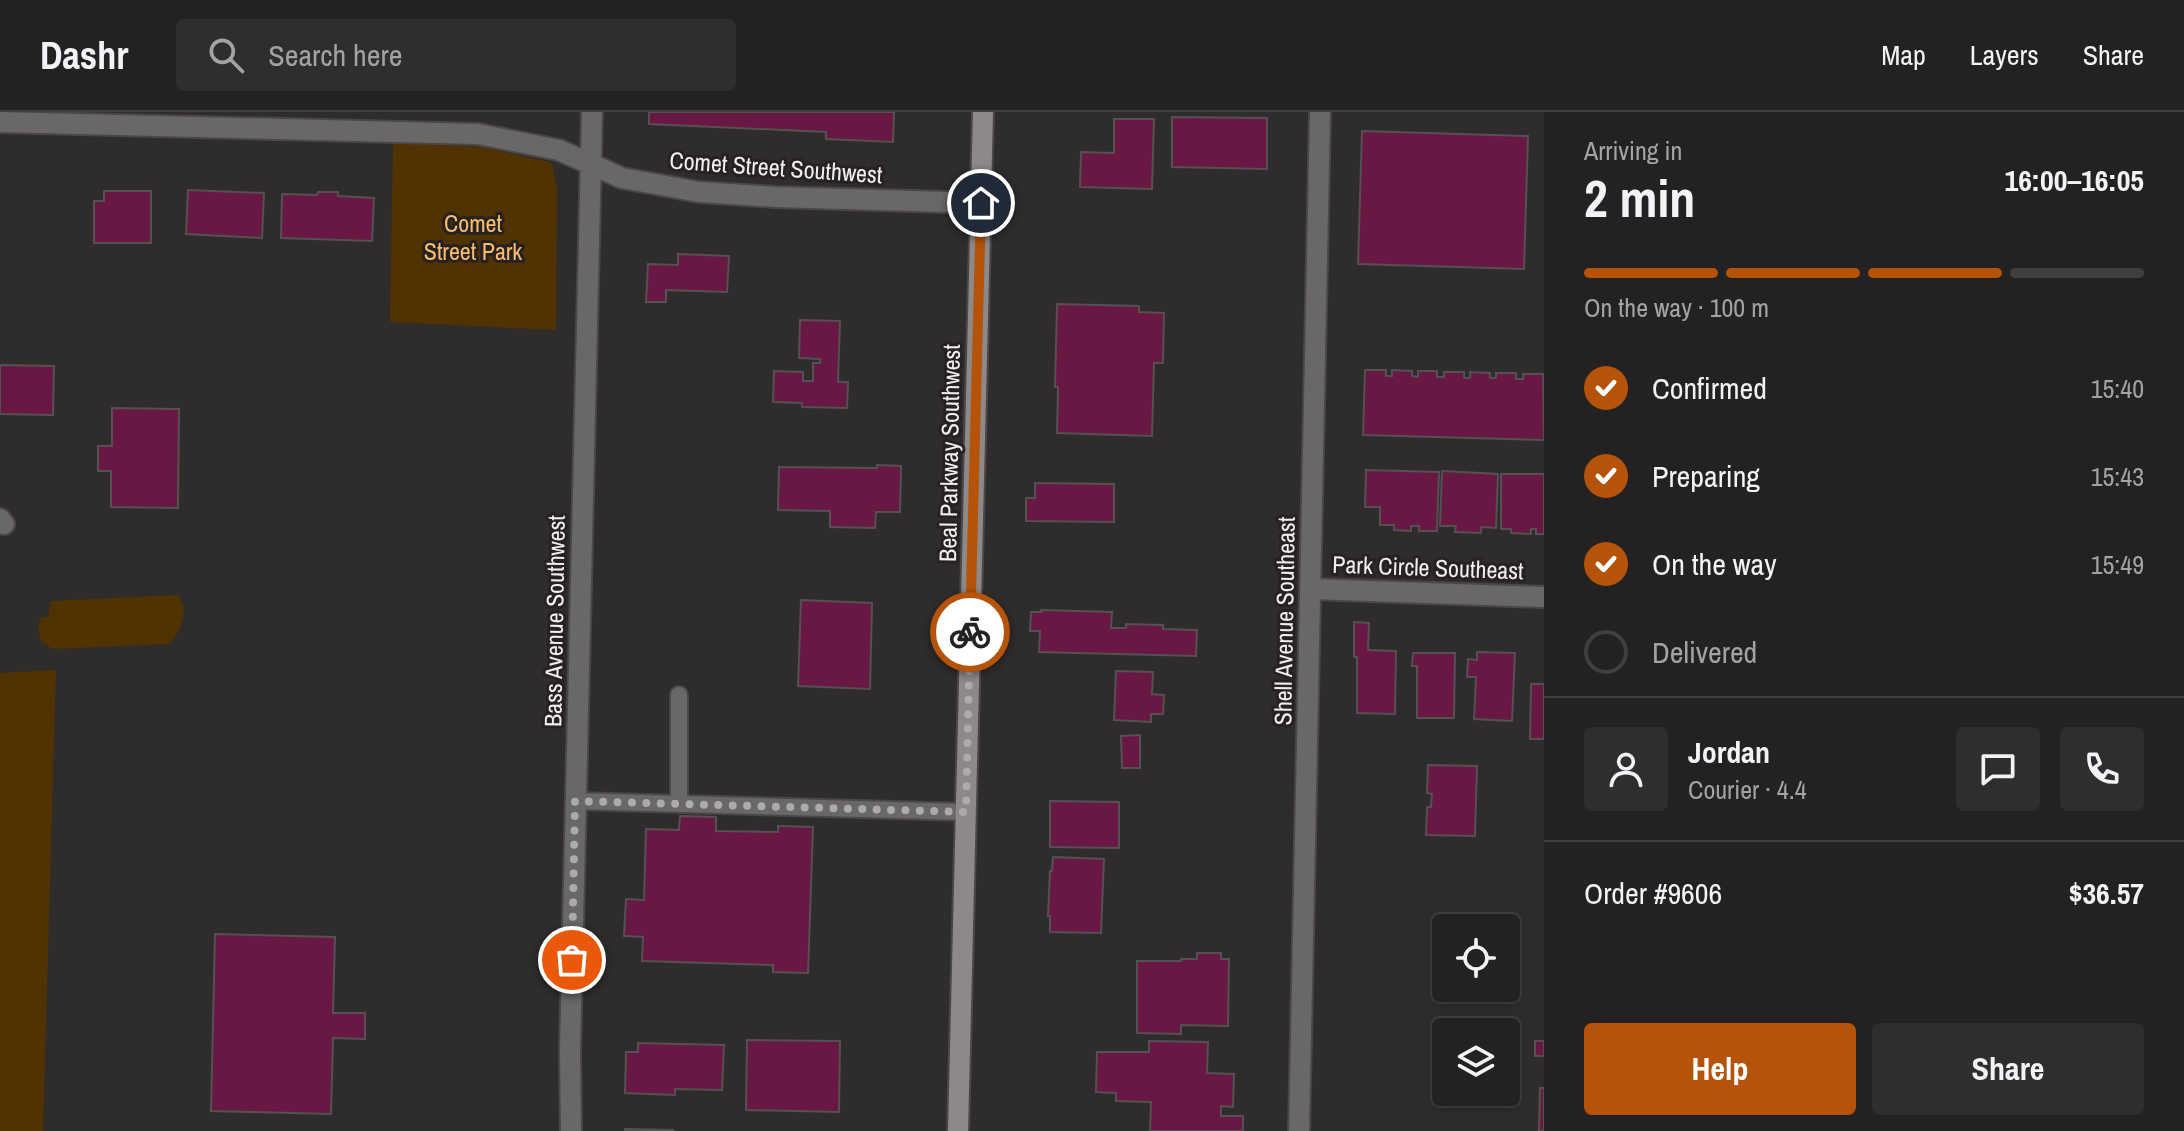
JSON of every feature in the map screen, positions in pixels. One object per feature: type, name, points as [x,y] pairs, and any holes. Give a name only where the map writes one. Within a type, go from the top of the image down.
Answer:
[{"type":"main road","name":"Beal Parkway Southwest","points":[[958,1131],[983,112]]},
{"type":"street","name":"Bass Avenue Southwest","points":[[571,1131],[575,801],[592,112]]},
{"type":"street","name":"Shell Avenue Southeast","points":[[1299,1131],[1320,112]]},
{"type":"street","name":"Comet Street Southwest","points":[[0,122],[478,134],[559,150],[622,178],[699,192],[981,203]]},
{"type":"street","name":"Park Circle Southeast","points":[[1311,589],[1544,597]]},
{"type":"lane","points":[[679,695],[679,804]]},
{"type":"lane","points":[[575,801],[966,812]]},
{"type":"green space","name":"Comet Street Park","points":[[393,143],[483,147],[552,163],[557,188],[556,330],[390,322]]},
{"type":"green space","points":[[178,595],[184,614],[170,644],[52,649],[40,639],[38,624],[42,617],[48,617],[51,601]]},
{"type":"green space","points":[[56,670],[43,1131],[0,1131],[0,673]]},
{"type":"building","points":[[649,112],[894,112],[893,142],[826,139],[826,132],[649,124]]},
{"type":"building","points":[[1172,117],[1267,118],[1267,169],[1172,167]]},
{"type":"building","points":[[1114,119],[1154,119],[1152,189],[1080,187],[1081,152],[1114,153]]},
{"type":"building","points":[[1362,131],[1528,136],[1524,269],[1358,264]]},
{"type":"building","points":[[188,190],[264,193],[262,238],[186,234]]},
{"type":"building","points":[[104,191],[151,191],[151,243],[94,243],[94,201],[104,201]]},
{"type":"building","points":[[318,192],[374,198],[372,241],[281,238],[282,194],[317,195]]},
{"type":"building","points":[[678,254],[729,256],[727,292],[666,290],[666,302],[646,302],[648,264],[678,265]]},
{"type":"building","points":[[1057,304],[1139,306],[1139,312],[1164,313],[1163,363],[1154,363],[1152,436],[1057,433]]},
{"type":"building","points":[[800,320],[840,321],[838,382],[848,382],[847,408],[802,407],[802,403],[773,402],[774,371],[803,372],[803,381],[813,381],[813,363],[820,363],[820,359],[799,358]]},
{"type":"building","points":[[0,365],[54,366],[53,415],[0,414]]},
{"type":"building","points":[[1365,370],[1386,370],[1386,376],[1392,376],[1392,370],[1412,371],[1412,376],[1418,377],[1418,371],[1437,371],[1437,377],[1444,377],[1444,372],[1464,372],[1464,378],[1470,378],[1470,372],[1490,373],[1490,378],[1496,378],[1496,373],[1516,373],[1516,379],[1523,379],[1523,374],[1543,374],[1544,440],[1363,435]]},
{"type":"building","points":[[112,408],[179,409],[178,508],[111,507],[111,471],[98,471],[98,446],[112,446]]},
{"type":"building","points":[[877,465],[901,466],[900,512],[876,512],[875,528],[830,527],[830,511],[778,510],[779,467],[877,468]]},
{"type":"building","points":[[1366,470],[1439,472],[1437,531],[1419,531],[1419,526],[1411,526],[1411,531],[1394,530],[1394,525],[1380,525],[1380,507],[1365,507]]},
{"type":"building","points":[[1442,471],[1498,474],[1496,528],[1481,527],[1481,533],[1455,532],[1456,526],[1440,526]]},
{"type":"building","points":[[1501,474],[1544,474],[1544,534],[1536,534],[1536,529],[1531,529],[1531,534],[1501,529]]},
{"type":"building","points":[[1035,483],[1114,484],[1114,522],[1026,521],[1026,498],[1035,498]]},
{"type":"building","points":[[801,600],[872,603],[870,689],[798,686]]},
{"type":"building","points":[[1031,612],[1112,612],[1111,628],[1126,628],[1126,624],[1197,630],[1196,656],[1039,652],[1040,631],[1030,631]]},
{"type":"building","points":[[1354,622],[1369,623],[1368,650],[1396,651],[1395,714],[1357,713]]},
{"type":"building","points":[[1477,652],[1515,653],[1512,721],[1474,719],[1476,677],[1467,677],[1468,659],[1477,660]]},
{"type":"building","points":[[1413,653],[1455,653],[1454,718],[1417,718],[1417,666],[1412,666]]},
{"type":"building","points":[[1116,671],[1153,672],[1152,694],[1164,695],[1163,714],[1151,714],[1151,722],[1114,720]]},
{"type":"building","points":[[1531,684],[1544,684],[1544,739],[1530,739]]},
{"type":"building","points":[[1140,735],[1140,768],[1122,768],[1121,736]]},
{"type":"building","points":[[1428,765],[1477,766],[1475,836],[1426,835],[1427,807],[1431,807],[1432,794],[1427,793]]},
{"type":"building","points":[[1050,801],[1119,802],[1119,848],[1050,847]]},
{"type":"building","points":[[680,816],[716,817],[716,831],[778,832],[778,826],[813,827],[808,973],[773,972],[773,965],[642,961],[643,937],[624,936],[626,899],[644,900],[646,829],[679,830]]},
{"type":"building","points":[[1053,857],[1104,859],[1101,933],[1050,932],[1048,916]]},
{"type":"building","points":[[215,934],[335,937],[333,1013],[365,1013],[365,1039],[333,1038],[331,1114],[211,1111]]},
{"type":"building","points":[[1197,953],[1221,953],[1221,959],[1229,959],[1228,1026],[1181,1025],[1181,1034],[1137,1033],[1137,961],[1197,959]]},
{"type":"building","points":[[747,1040],[840,1041],[839,1112],[746,1110]]},
{"type":"building","points":[[1149,1041],[1208,1042],[1207,1073],[1234,1074],[1233,1107],[1221,1106],[1221,1116],[1243,1116],[1243,1131],[1150,1131],[1151,1102],[1116,1101],[1116,1093],[1096,1092],[1097,1052],[1149,1052]]},
{"type":"building","points":[[1535,1041],[1544,1041],[1544,1056],[1535,1056]]},
{"type":"building","points":[[638,1043],[724,1045],[722,1090],[675,1089],[675,1095],[625,1093],[626,1052],[638,1052]]},
{"type":"building","points":[[1540,1088],[1544,1088],[1544,1131],[1539,1131]]},
{"type":"building","points":[[625,1129],[674,1130],[625,1131]]},
{"type":"way so far","points":[[572,960],[575,801],[966,812],[970,632]]},
{"type":"route","points":[[970,632],[981,203]]}]
